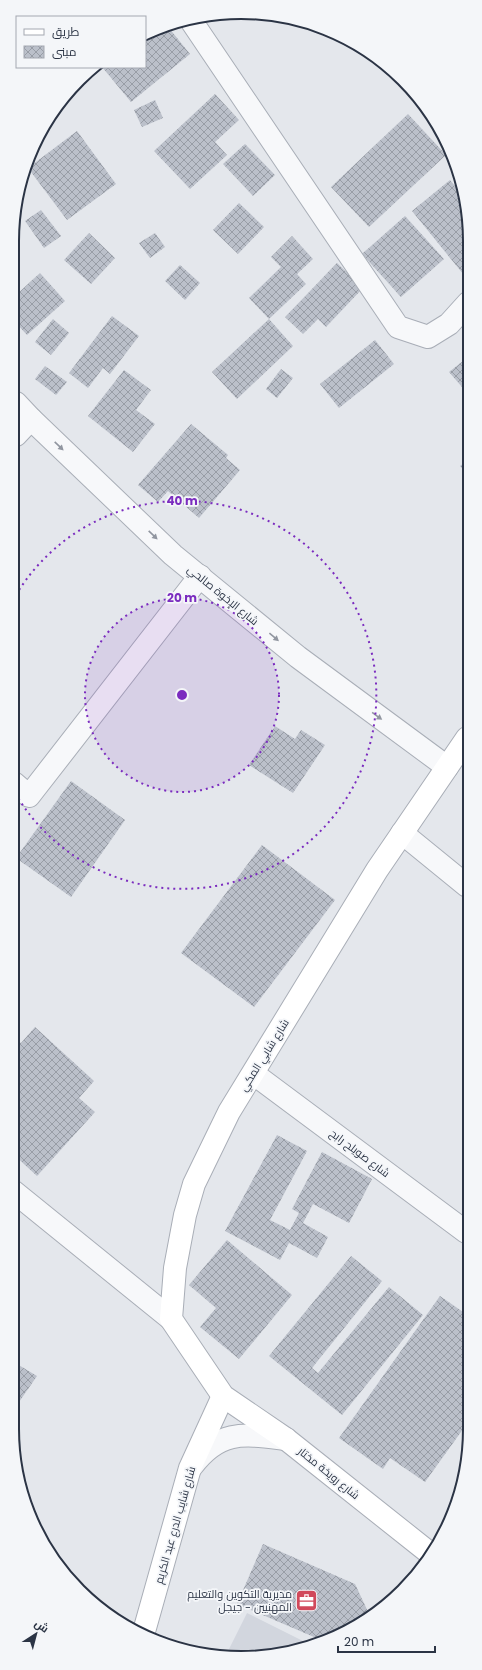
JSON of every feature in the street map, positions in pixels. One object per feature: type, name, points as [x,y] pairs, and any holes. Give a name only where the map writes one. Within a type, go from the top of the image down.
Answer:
[{"type":"main road","name":"شارع شابي المكي","points":[[171,1319],[171,1305],[179,1243],[194,1184],[229,1112],[254,1074],[377,870],[463,744]]},
{"type":"main road","points":[[171,1319],[223,1396]]},
{"type":"main road","name":"شارع رويخة مختار","points":[[223,1396],[286,1439],[427,1551]]},
{"type":"main road","name":"شارع شايب الدرع عبد الكريم","points":[[145,1629],[190,1468],[223,1396]]},
{"type":"street","points":[[194,24],[398,327],[428,337],[449,324],[463,308]]},
{"type":"street","name":"شارع الإخوة صالحي","points":[[19,405],[31,419],[173,555],[298,657],[447,767]]},
{"type":"street","points":[[19,432],[31,419]]},
{"type":"street","points":[[19,787],[29,796],[200,576]]},
{"type":"street","points":[[402,833],[463,883]]},
{"type":"street","name":"شارع صويلح رابح","points":[[254,1074],[463,1230]]},
{"type":"street","points":[[19,1195],[171,1319]]},
{"type":"street","points":[[190,1468],[203,1452],[220,1439],[250,1434],[286,1439]]},
{"type":"shaded area","points":[[247,1613],[304,1641],[284,1647],[256,1651],[228,1651]]},
{"type":"building","points":[[171,31],[190,54],[131,102],[103,68],[146,68],[146,41]]},
{"type":"building","points":[[215,94],[239,120],[215,142],[227,155],[190,189],[154,151]]},
{"type":"building","points":[[155,100],[163,118],[142,127],[134,110]]},
{"type":"building","points":[[408,114],[446,155],[369,227],[331,187]]},
{"type":"building","points":[[77,131],[116,184],[67,220],[31,171],[33,164]]},
{"type":"building","points":[[245,144],[275,175],[253,196],[223,164]]},
{"type":"building","points":[[450,180],[456,187],[463,226],[463,274],[412,211]]},
{"type":"building","points":[[239,203],[264,227],[238,254],[213,230]]},
{"type":"building","points":[[41,210],[61,236],[44,248],[25,221]]},
{"type":"building","points":[[405,216],[444,259],[401,297],[362,254]]},
{"type":"building","points":[[89,233],[115,258],[91,284],[64,260]]},
{"type":"building","points":[[155,233],[165,247],[150,258],[139,243]]},
{"type":"building","points":[[292,236],[313,259],[297,274],[306,284],[269,319],[249,298],[281,267],[271,257]]},
{"type":"building","points":[[337,263],[363,288],[326,327],[318,319],[303,334],[285,317]]},
{"type":"building","points":[[180,265],[200,283],[185,300],[165,281]]},
{"type":"building","points":[[40,273],[65,301],[27,335],[19,326],[19,292]]},
{"type":"building","points":[[112,316],[139,336],[110,374],[103,368],[88,388],[69,373]]},
{"type":"building","points":[[53,319],[69,333],[51,355],[35,342]]},
{"type":"building","points":[[269,319],[293,346],[237,399],[212,372]]},
{"type":"building","points":[[375,340],[394,364],[339,408],[320,384]]},
{"type":"building","points":[[463,361],[463,388],[449,372]]},
{"type":"building","points":[[45,366],[67,382],[56,395],[35,379]]},
{"type":"building","points":[[281,369],[293,378],[277,398],[266,389]]},
{"type":"building","points":[[124,370],[151,390],[136,410],[155,424],[133,452],[88,416]]},
{"type":"building","points":[[191,424],[228,455],[226,458],[240,470],[199,518],[168,491],[158,502],[138,485]]},
{"type":"building","points":[[275,726],[295,739],[301,730],[325,745],[293,793],[249,765]]},
{"type":"building","points":[[71,781],[125,820],[71,897],[19,860],[19,854]]},
{"type":"building","points":[[262,845],[335,900],[254,1007],[181,953]]},
{"type":"building","points":[[35,1027],[94,1081],[79,1098],[95,1112],[37,1176],[19,1160],[19,1042],[21,1043]]},
{"type":"building","points":[[277,1135],[307,1151],[270,1220],[290,1230],[299,1213],[292,1209],[322,1152],[372,1179],[349,1223],[313,1204],[303,1223],[328,1237],[317,1258],[289,1243],[280,1260],[225,1231]]},
{"type":"building","points":[[227,1240],[292,1295],[239,1359],[200,1327],[216,1308],[189,1285]]},
{"type":"building","points":[[351,1256],[382,1281],[312,1368],[318,1373],[389,1287],[423,1315],[342,1415],[269,1356]]},
{"type":"building","points":[[440,1296],[463,1312],[463,1429],[425,1482],[390,1458],[383,1469],[339,1438]]},
{"type":"building","points":[[19,1365],[37,1376],[19,1402]]},
{"type":"building","points":[[263,1544],[355,1584],[368,1611],[339,1628],[316,1638],[237,1604]]},
{"type":"place","name":"مديرية التكوين والتعليم المهنيين - جيجل","points":[[307,1600]]}]
